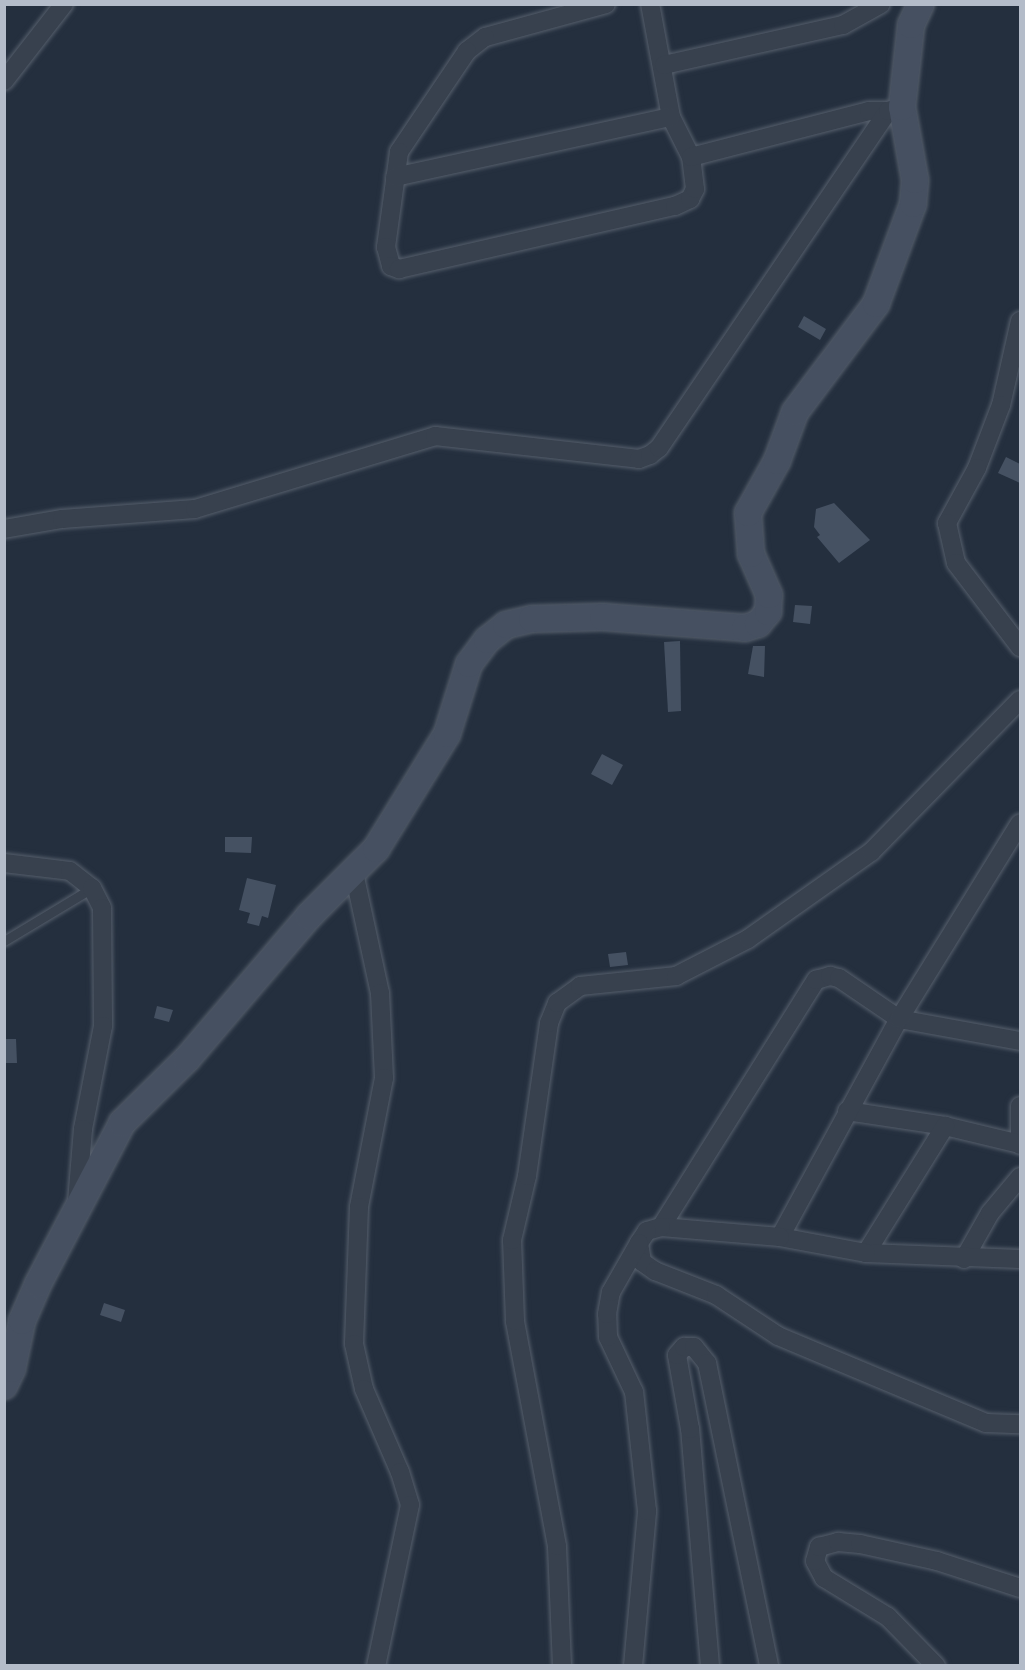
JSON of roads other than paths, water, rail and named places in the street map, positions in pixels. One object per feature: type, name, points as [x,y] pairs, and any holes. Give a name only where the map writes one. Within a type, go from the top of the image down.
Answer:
[{"type":"main road","points":[[4,1386],[12,1369],[22,1321],[122,1123],[187,1059],[309,916],[376,849],[419,784],[447,734],[470,664],[487,640],[506,625],[532,619],[603,617],[745,628],[758,624],[768,612],[768,595],[751,554],[748,513],[777,461],[795,412],[876,304],[913,204],[915,180],[895,109],[911,26],[921,4]]},
{"type":"street","points":[[4,81],[64,4]]},
{"type":"street","points":[[606,4],[485,37],[467,51],[399,152],[394,177],[387,260],[399,269],[675,206],[690,199],[695,189],[691,157],[671,117],[664,65],[650,4]]},
{"type":"street","points":[[664,65],[843,25],[881,4]]},
{"type":"street","points":[[691,157],[869,111],[895,109]]},
{"type":"street","points":[[4,529],[62,519],[195,508],[435,436],[639,459],[650,455],[659,448],[895,109]]},
{"type":"street","points":[[394,177],[671,117]]},
{"type":"street","points":[[1020,321],[1001,405],[977,468],[947,524],[956,563],[1020,647]]},
{"type":"street","points":[[562,1665],[557,1546],[515,1321],[512,1240],[527,1176],[549,1023],[557,1003],[580,986],[676,976],[748,939],[871,852],[1020,700]]},
{"type":"street","points":[[780,1237],[899,1019],[1020,823]]},
{"type":"street","points":[[4,863],[56,867],[81,878],[92,888],[102,908],[105,927],[103,1026],[83,1129],[76,1213]]},
{"type":"street","points":[[354,873],[380,993],[384,1078],[359,1207],[354,1344],[364,1389],[400,1472],[410,1505],[376,1665]]},
{"type":"street","points":[[661,1227],[816,980],[830,976],[839,978],[899,1019],[1020,1041]]},
{"type":"street","points":[[847,1111],[945,1126],[1020,1145],[1020,1106]]},
{"type":"street","points":[[866,1252],[945,1126]]},
{"type":"street","points":[[964,1258],[990,1213],[1020,1177]]},
{"type":"street","points":[[633,1665],[647,1511],[634,1392],[608,1336],[607,1314],[610,1292],[646,1231],[661,1227],[780,1237],[866,1252],[1020,1259]]},
{"type":"street","points":[[639,1243],[642,1262],[648,1267],[716,1295],[778,1336],[986,1423],[1020,1424]]},
{"type":"street","points":[[710,1665],[690,1429],[677,1355],[684,1347],[694,1347],[707,1363],[769,1665]]},
{"type":"street","points":[[936,1665],[916,1641],[888,1617],[824,1578],[814,1562],[819,1547],[838,1542],[860,1544],[937,1561],[1020,1588]]},
{"type":"lane","points":[[4,941],[92,888]]}]
